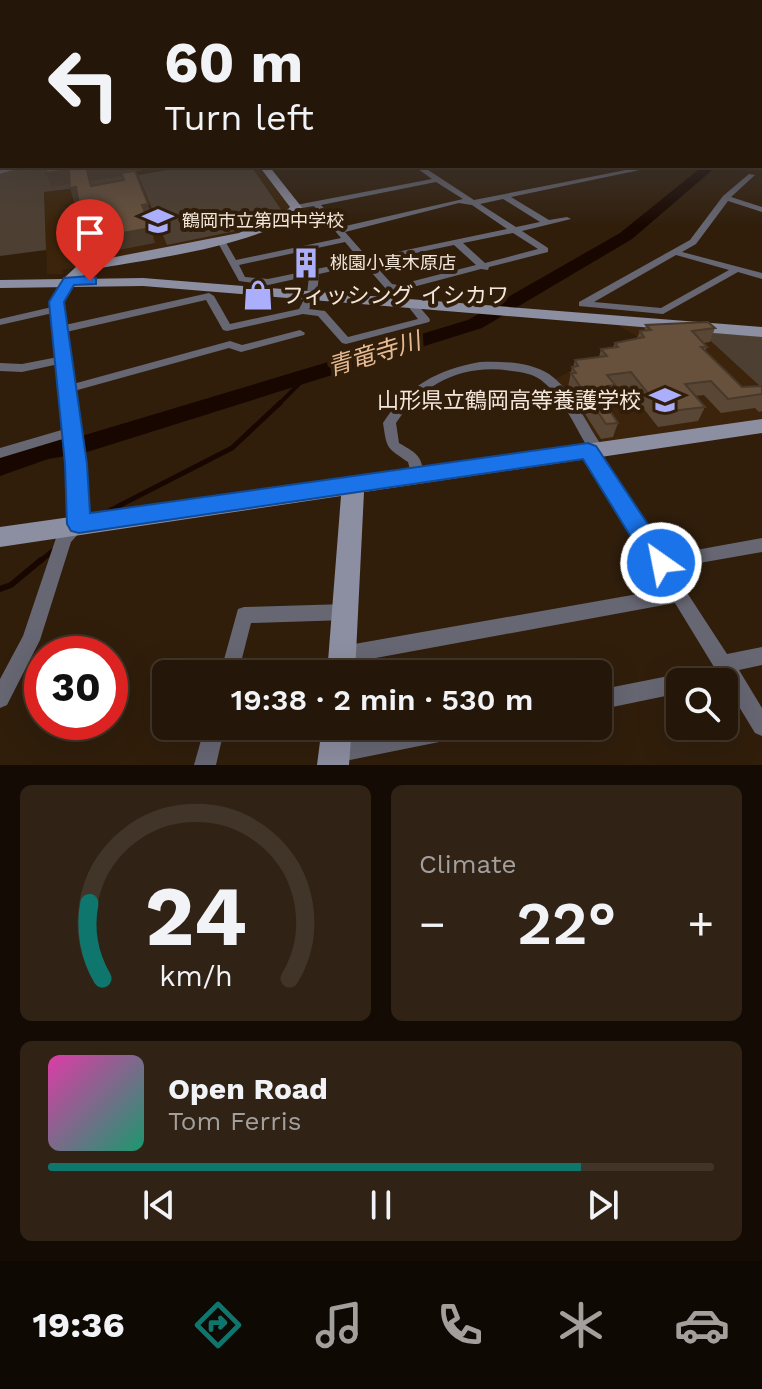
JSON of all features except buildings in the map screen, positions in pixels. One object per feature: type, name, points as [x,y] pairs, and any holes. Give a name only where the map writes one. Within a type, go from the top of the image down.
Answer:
[{"type":"street","points":[[266,168],[296,207]]},
{"type":"street","points":[[316,204],[389,287],[398,288],[485,268],[545,250],[420,168]]},
{"type":"street","points":[[341,230],[459,201],[471,203],[646,168]]},
{"type":"street","points":[[751,175],[726,198],[693,242],[583,304],[762,332]]},
{"type":"street","points":[[0,698],[31,640],[64,538],[79,524],[76,464],[57,309],[57,302],[69,281],[84,267],[253,233],[296,207],[436,180]]},
{"type":"street","points":[[504,196],[547,223]]},
{"type":"street","points":[[726,198],[762,210]]},
{"type":"street","points":[[221,241],[242,279],[268,282],[567,219]]},
{"type":"street","points":[[233,263],[348,239]]},
{"type":"street","points":[[456,242],[485,268]]},
{"type":"street","points":[[674,252],[762,276]]},
{"type":"street","points":[[0,284],[143,282],[579,317],[666,317],[735,270]]},
{"type":"street","points":[[303,311],[312,294],[314,272]]},
{"type":"street","points":[[59,330],[209,296],[227,328],[230,344]]},
{"type":"street","points":[[227,328],[303,311],[321,313],[346,341],[425,320],[412,305]]},
{"type":"street","points":[[0,322],[57,309]]},
{"type":"street","points":[[67,389],[230,344],[241,349],[300,333]]},
{"type":"street","points":[[0,367],[22,368],[63,360]]},
{"type":"street","points":[[418,477],[414,459],[393,445],[389,423],[401,403],[422,388],[463,367],[480,363],[537,372],[549,380],[728,668],[762,656]]},
{"type":"street","points":[[0,537],[762,426]]},
{"type":"street","points":[[0,453],[72,432]]},
{"type":"street","points":[[342,660],[353,487]]},
{"type":"street","points":[[661,563],[762,545]]},
{"type":"street","points":[[366,660],[680,594]]},
{"type":"street","points":[[233,660],[244,615],[347,612]]},
{"type":"street","points":[[738,685],[762,726]]},
{"type":"street","points":[[612,697],[666,686]]},
{"type":"street","points":[[205,765],[211,740]]},
{"type":"street","points":[[335,748],[384,740]]},
{"type":"shaded area","points":[[0,168],[156,168],[132,172],[135,181],[44,192],[46,250],[0,256]]},
{"type":"shaded area","name":"鶴岡市立第四中学校","points":[[156,168],[260,168],[290,204],[290,208],[247,233],[62,270],[63,274],[47,274],[44,192],[134,181],[131,172]]},
{"type":"shaded area","points":[[179,168],[252,168],[282,211],[255,227],[167,245],[138,175]]},
{"type":"shaded area","name":"山形県立鶴岡高等養護学校","points":[[618,325],[762,336],[762,421],[596,445],[555,379],[638,337]]},
{"type":"shaded area","points":[[701,332],[762,336],[762,388]]},
{"type":"waterway","name":"青竜寺川","points":[[0,466],[46,450],[75,447],[475,324],[626,236],[709,168]]},
{"type":"waterway","points":[[280,403],[307,376]]},
{"type":"waterway","points":[[103,514],[232,448],[280,403]]},
{"type":"waterway","points":[[39,562],[54,550]]},
{"type":"waterway","points":[[0,589],[11,585],[41,560]]},
{"type":"place","name":"鶴岡市立第四中学校","points":[[158,221]]},
{"type":"place","name":"桃園小真木原店","points":[[306,263]]},
{"type":"place","name":"フィッシング イシカワ","points":[[258,295]]},
{"type":"place","name":"山形県立鶴岡高等養護学校","points":[[665,400]]},
{"type":"route","points":[[90,281],[69,281],[57,302],[76,464],[79,524],[588,451],[661,563]]}]
